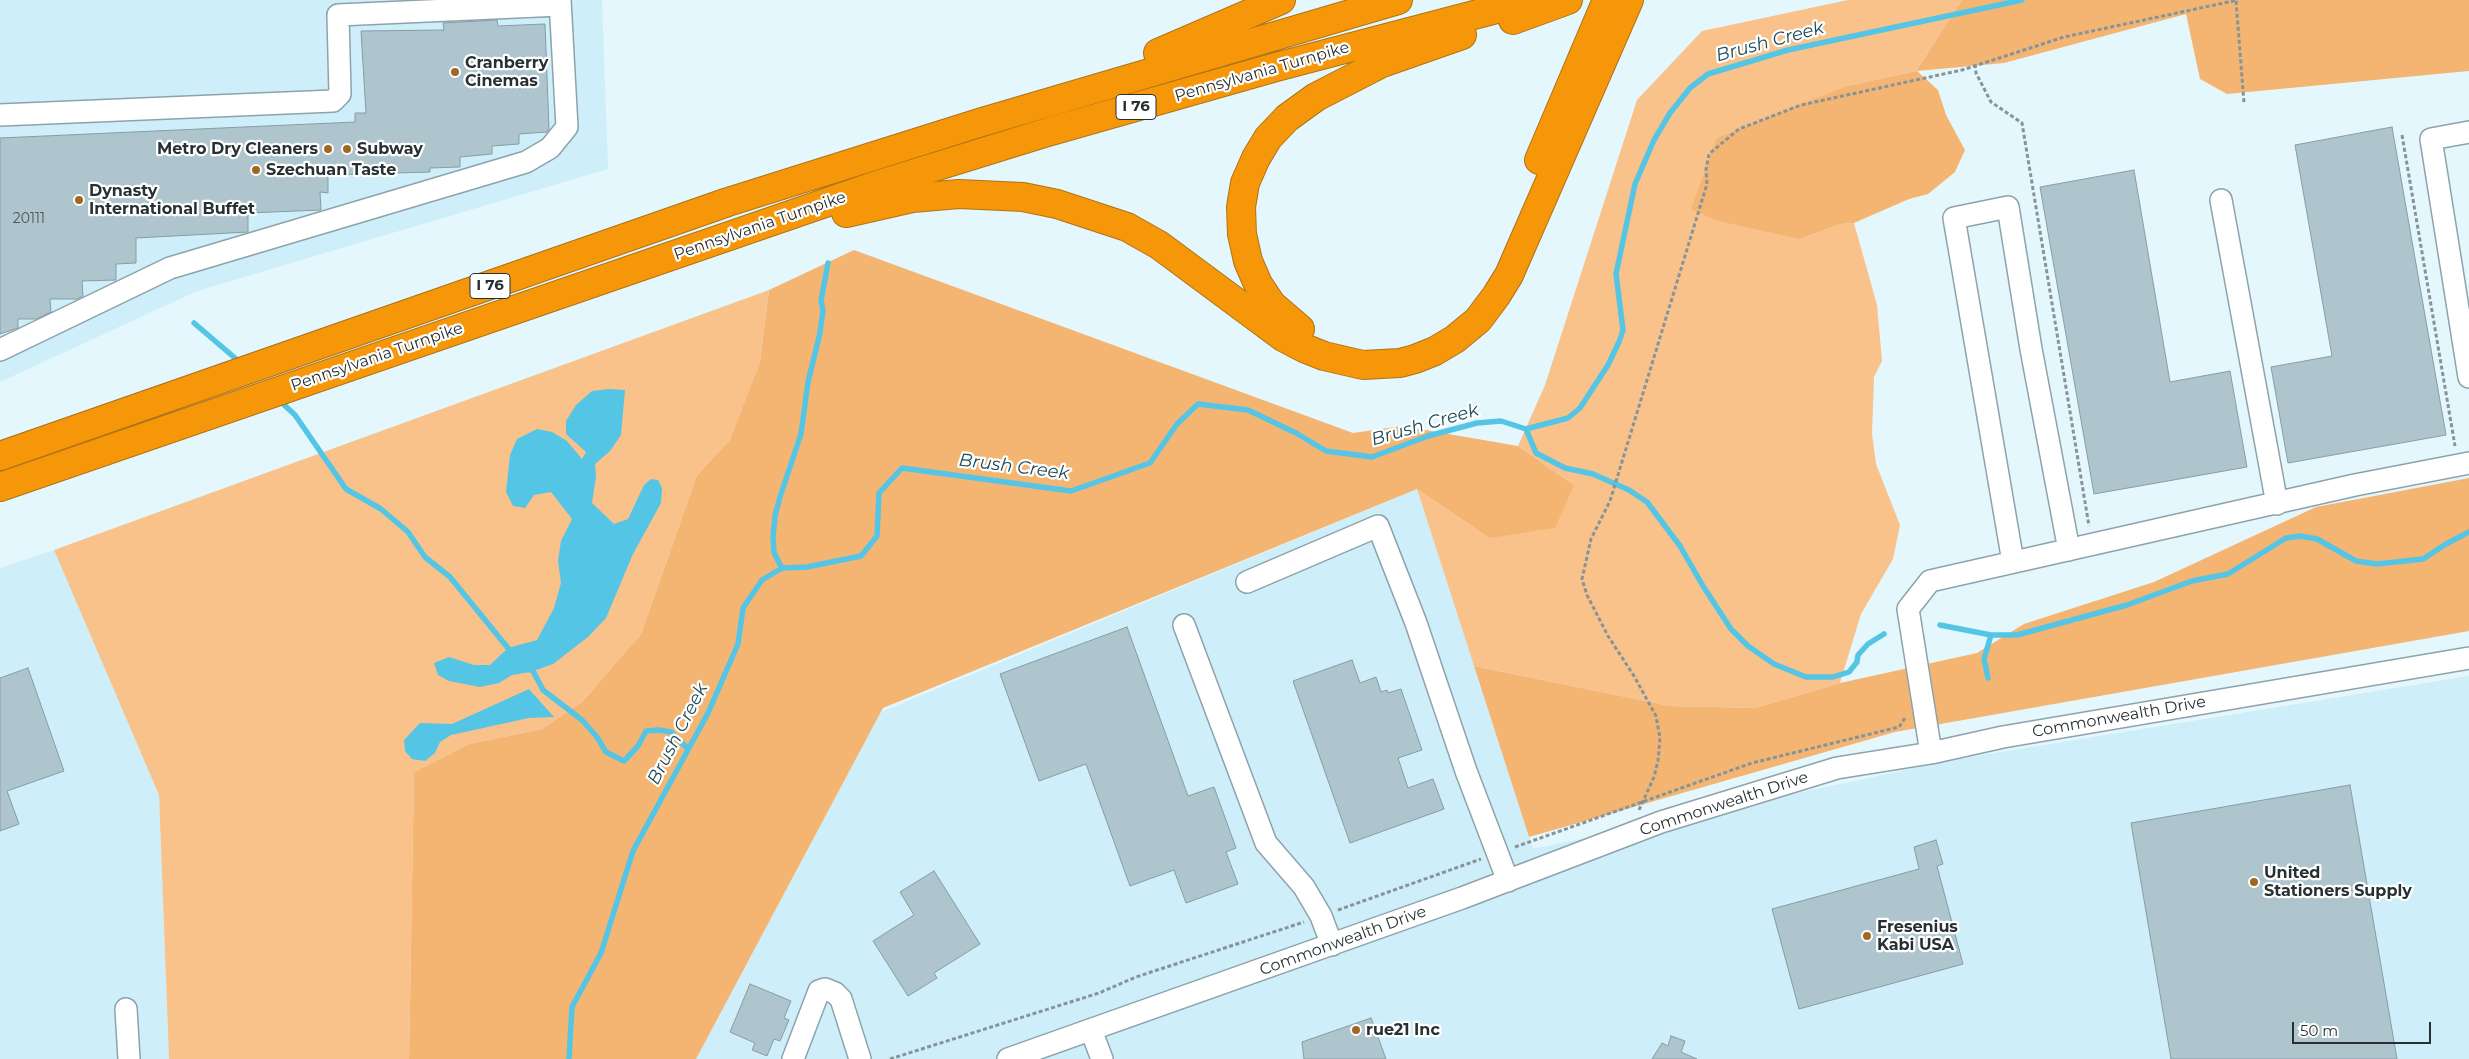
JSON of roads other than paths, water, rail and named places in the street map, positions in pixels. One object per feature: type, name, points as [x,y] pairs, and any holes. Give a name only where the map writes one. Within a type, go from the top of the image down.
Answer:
[{"type":"highway","points":[[982,122],[1154,55],[1281,0]]},
{"type":"highway","name":"Pennsylvania Turnpike","points":[[0,456],[728,202],[982,122],[1398,0]]},
{"type":"highway","name":"Pennsylvania Turnpike","points":[[0,487],[883,183],[1051,131],[1276,66],[1531,0]]},
{"type":"highway","points":[[1568,0],[1434,43],[1382,63],[1316,97],[1287,118],[1268,138],[1256,158],[1245,183],[1242,234],[1248,261],[1258,284],[1272,305],[1286,319],[1300,329],[1338,346],[1380,349],[1408,343],[1441,329],[1458,317],[1488,282],[1579,88],[1629,0]]},
{"type":"highway","points":[[747,231],[780,232],[865,207],[912,198],[959,194],[1023,197],[1083,211],[1127,227],[1159,245],[1283,337],[1304,348],[1324,356],[1363,364],[1400,362],[1435,351],[1455,339],[1478,320],[1509,275],[1579,88],[1607,0]]},
{"type":"street","points":[[0,115],[333,101],[340,94],[338,15],[560,3],[567,127],[550,148],[526,162],[170,268],[0,350]]},
{"type":"street","points":[[2469,132],[2431,139],[2469,377]]},
{"type":"street","points":[[2221,200],[2277,504]]},
{"type":"street","points":[[2013,562],[1954,218],[2008,207],[2031,349],[2067,541]]},
{"type":"street","points":[[1931,753],[1908,609],[1930,581],[2013,562],[2067,541],[2277,504],[2469,463]]},
{"type":"street","points":[[1247,582],[1378,526],[1416,623],[1466,771],[1508,881]]},
{"type":"street","points":[[1184,625],[1266,842],[1304,888],[1322,916],[1332,945]]},
{"type":"street","name":"Commonwealth Drive","points":[[1008,1059],[1332,945],[1508,881],[1632,833],[1837,768],[1931,753],[2003,737],[2469,658]]},
{"type":"street","points":[[794,1059],[819,992],[825,989],[835,992],[841,999],[860,1059]]},
{"type":"street","points":[[126,1009],[129,1059]]},
{"type":"street","points":[[1091,1030],[1102,1059]]},
{"type":"water","points":[[625,390],[621,435],[610,451],[595,464],[596,476],[592,503],[614,524],[628,519],[644,485],[651,479],[658,480],[662,488],[661,503],[633,554],[606,618],[588,637],[553,664],[531,672],[512,675],[499,683],[480,687],[449,681],[438,675],[434,663],[449,657],[474,665],[490,665],[508,648],[537,640],[554,608],[561,583],[558,561],[561,541],[572,519],[551,492],[534,495],[525,508],[513,506],[506,492],[510,455],[517,439],[537,429],[552,432],[567,441],[582,459],[586,452],[566,434],[566,421],[576,405],[592,391]]},
{"type":"water","points":[[529,689],[554,717],[529,718],[451,735],[440,742],[435,753],[425,761],[412,759],[405,751],[404,740],[420,723],[452,724]]},
{"type":"waterway","name":"Brush Creek","points":[[569,1059],[572,1007],[601,953],[633,851],[708,713],[738,644],[743,608],[762,580],[782,568],[807,567],[861,556],[877,536],[879,493],[902,468],[1071,491],[1150,463],[1177,424],[1198,404],[1248,410],[1296,433],[1326,451],[1372,457],[1428,436],[1477,423],[1501,421],[1526,429],[1568,418],[1580,408],[1608,365],[1619,342],[1623,330],[1616,274],[1635,184],[1654,140],[1670,113],[1690,88],[1708,74],[1788,50],[2022,0]]},
{"type":"waterway","points":[[782,568],[774,553],[775,516],[801,434],[808,382],[820,333],[823,310],[821,301],[828,263]]},
{"type":"waterway","points":[[194,323],[242,364]]},
{"type":"waterway","points":[[279,400],[295,415],[346,489],[381,509],[408,532],[425,557],[450,577],[512,653]]},
{"type":"waterway","points":[[1526,429],[1536,453],[1565,468],[1593,474],[1629,490],[1647,502],[1680,546],[1731,629],[1748,646],[1774,664],[1806,677],[1833,677],[1849,672],[1857,662],[1858,655],[1868,644],[1884,634]]},
{"type":"waterway","points":[[1940,625],[1991,635],[2017,635],[2127,605],[2192,581],[2228,574],[2286,538],[2300,536],[2317,539],[2356,561],[2377,564],[2423,559],[2469,532]]},
{"type":"waterway","points":[[1988,678],[1984,659],[1991,635]]},
{"type":"waterway","points":[[527,668],[533,671],[543,690],[582,720],[597,737],[606,752],[624,761],[638,746],[646,731],[659,730],[671,732],[688,749]]},
{"type":"place","name":"Cranberry Cinemas","points":[[455,72]]},
{"type":"place","name":"Metro Dry Cleaners","points":[[328,149]]},
{"type":"place","name":"Subway","points":[[347,149]]},
{"type":"place","name":"Szechuan Taste","points":[[256,170]]},
{"type":"place","name":"Dynasty International Buffet","points":[[79,200]]},
{"type":"place","name":"United Stationers Supply","points":[[2254,882]]},
{"type":"place","name":"Fresenius Kabi USA","points":[[1867,936]]},
{"type":"place","name":"rue21 Inc","points":[[1356,1030]]}]
